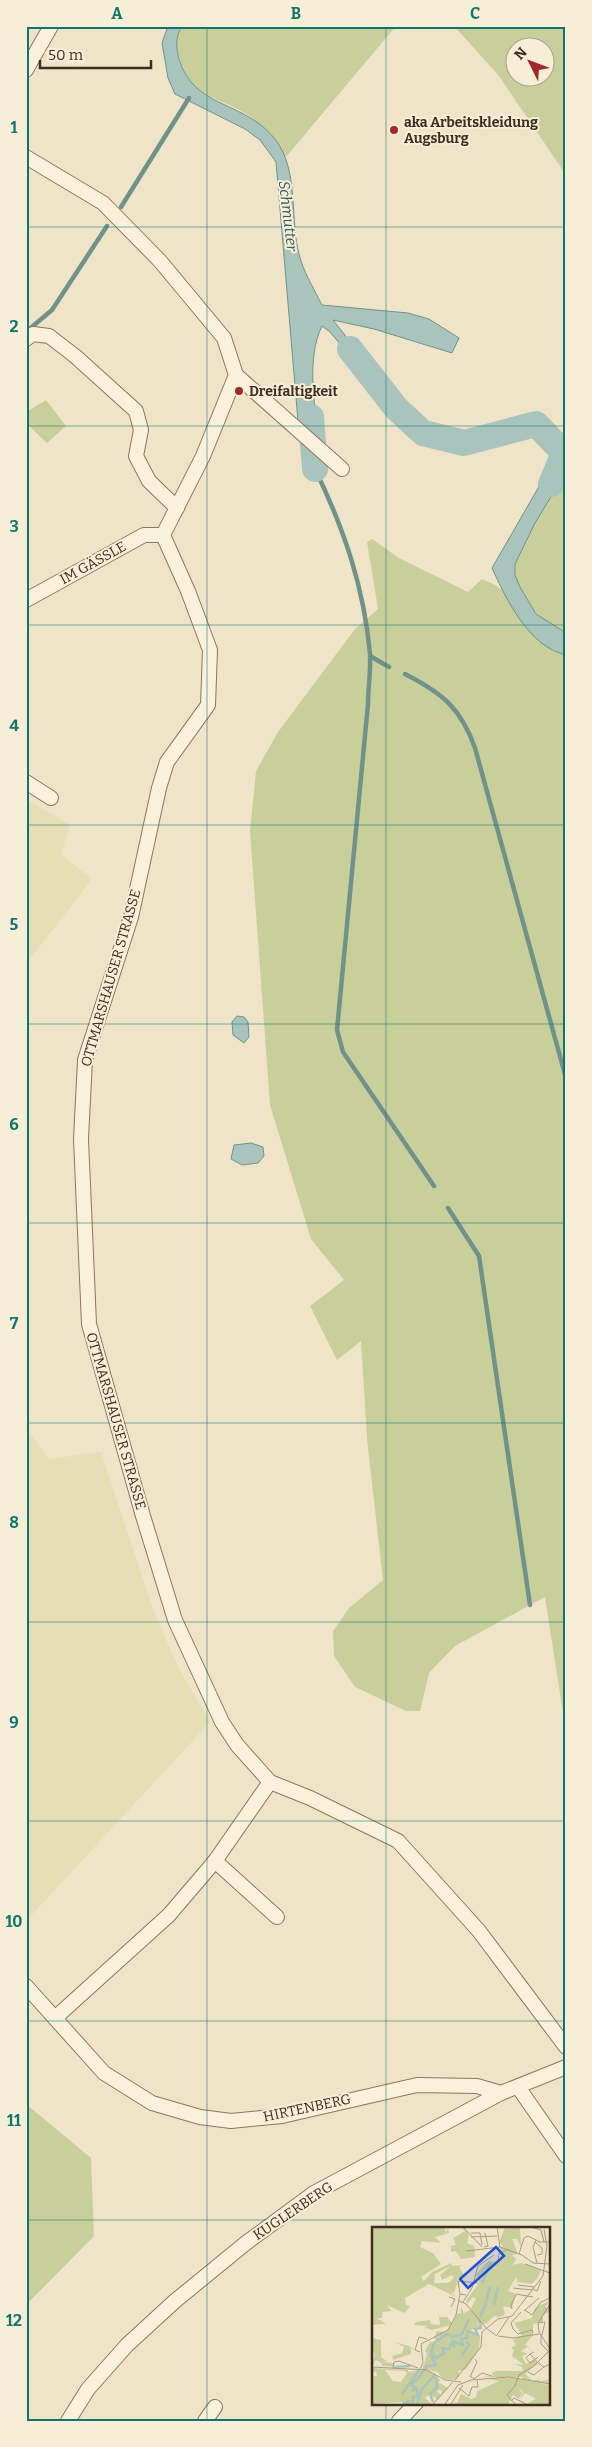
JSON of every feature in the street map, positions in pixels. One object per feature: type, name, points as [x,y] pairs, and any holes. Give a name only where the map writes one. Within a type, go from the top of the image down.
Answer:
[{"type":"street","points":[[26,70],[51,26]]},
{"type":"street","points":[[26,157],[103,204],[160,262],[224,338],[236,375],[342,469]]},
{"type":"street","points":[[26,339],[33,334],[49,336],[136,411],[141,430],[136,456],[149,481],[176,508]]},
{"type":"street","points":[[163,535],[203,456],[236,375]]},
{"type":"street","name":"IM GÄSSLE","points":[[26,600],[144,536],[163,535]]},
{"type":"street","name":"OTTMARSHAUSER STRASSE","points":[[163,535],[188,591],[210,650],[208,705],[167,762],[159,788],[131,917],[85,1060],[81,1139],[89,1324],[143,1516],[175,1620],[222,1722],[237,1745],[270,1782],[318,1802],[398,1841],[479,1931],[566,2047]]},
{"type":"street","points":[[26,782],[51,798]]},
{"type":"street","points":[[55,2018],[169,1915],[215,1860],[270,1782]]},
{"type":"street","points":[[215,1860],[277,1917]]},
{"type":"street","name":"HIRTENBERG","points":[[26,1986],[104,2073],[152,2103],[200,2117],[231,2121],[282,2116],[417,2086],[477,2086],[502,2093]]},
{"type":"street","name":"KUGLERBERG","points":[[68,2421],[88,2389],[128,2345],[194,2284],[246,2243],[314,2194],[502,2093],[566,2067]]},
{"type":"street","points":[[518,2087],[566,2156]]},
{"type":"street","points":[[399,2421],[415,2404]]},
{"type":"street","points":[[205,2421],[215,2407]]},
{"type":"shaded area","points":[[26,799],[70,825],[61,854],[92,879],[26,964]]},
{"type":"shaded area","points":[[26,1427],[49,1459],[101,1452],[153,1609],[177,1665],[210,1722],[26,1921]]},
{"type":"green space","points":[[182,26],[396,26],[286,157],[269,134],[254,119],[207,95],[191,82],[185,72],[178,50],[177,38]]},
{"type":"green space","points":[[454,26],[566,26],[566,175],[507,88],[554,88],[554,38],[504,38],[504,83]]},
{"type":"green space","points":[[46,400],[66,426],[47,443],[26,423],[26,412]]},
{"type":"green space","points":[[566,472],[566,633],[547,622],[530,607],[519,588],[515,566],[517,557],[529,532]]},
{"type":"green space","points":[[372,539],[399,558],[468,592],[482,579],[498,587],[536,637],[554,651],[566,655],[566,1732],[545,1597],[455,1646],[429,1673],[420,1711],[406,1711],[355,1687],[334,1656],[333,1631],[349,1608],[383,1580],[367,1439],[361,1341],[337,1360],[310,1306],[344,1280],[311,1239],[270,1105],[250,831],[256,771],[278,732],[355,629],[378,609],[367,542]]},
{"type":"green space","points":[[26,2104],[91,2158],[94,2236],[26,2305]]},
{"type":"water","points":[[168,26],[182,26],[177,42],[179,59],[186,75],[196,87],[208,96],[263,126],[275,139],[283,152],[291,182],[297,246],[308,278],[322,305],[408,313],[429,319],[459,338],[452,353],[374,329],[333,320],[375,373],[369,378],[330,332],[322,326],[314,352],[313,366],[318,438],[298,421],[276,162],[260,140],[245,129],[175,94],[168,78],[162,43]]},
{"type":"water","points":[[566,449],[566,472],[535,523],[515,564],[515,575],[536,614],[566,633],[566,655],[553,650],[530,632],[504,594],[492,568],[552,464]]},
{"type":"water","points":[[237,1016],[244,1017],[248,1022],[249,1037],[244,1043],[233,1035],[232,1022]]},
{"type":"water","points":[[251,1143],[263,1147],[264,1156],[258,1163],[242,1165],[231,1159],[234,1145]]},
{"type":"waterway","points":[[121,207],[189,98]]},
{"type":"waterway","points":[[27,331],[52,310],[107,226]]},
{"type":"waterway","points":[[350,349],[396,408],[423,433],[464,443],[536,424]]},
{"type":"waterway","points":[[311,417],[315,469]]},
{"type":"waterway","name":"Schmutter","points":[[540,428],[564,453],[551,484]]},
{"type":"waterway","points":[[315,469],[344,536],[358,582],[370,654],[368,704],[337,1030],[343,1052],[434,1186]]},
{"type":"waterway","points":[[370,656],[389,667]]},
{"type":"waterway","points":[[405,674],[430,688],[449,703],[463,722],[475,748],[566,1078]]},
{"type":"waterway","points":[[448,1208],[479,1256],[530,1605]]},
{"type":"place","name":"aka Arbeitskleidung Augsburg","points":[[394,130]]},
{"type":"place","name":"Dreifaltigkeit","points":[[239,391]]}]
